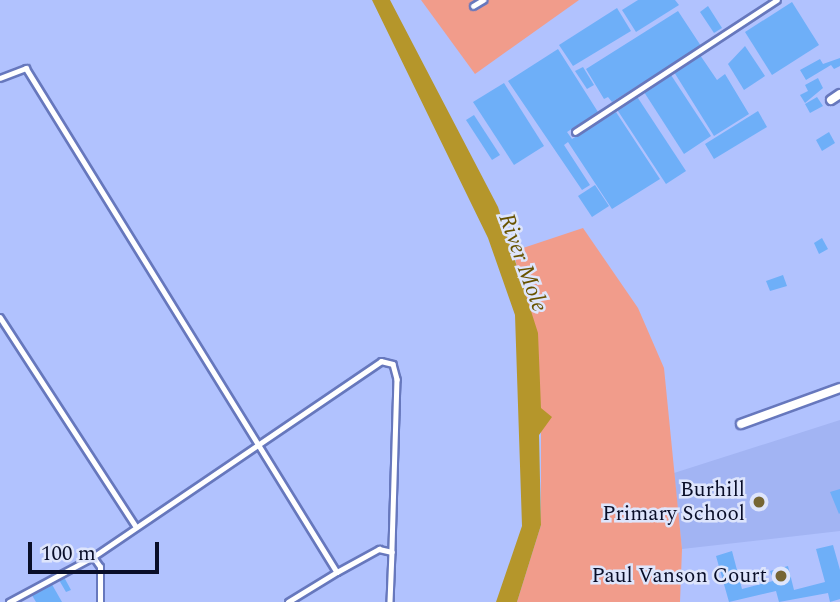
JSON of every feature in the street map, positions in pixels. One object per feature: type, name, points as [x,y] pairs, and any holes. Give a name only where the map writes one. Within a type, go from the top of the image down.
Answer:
[{"type":"street","points":[[831,100],[840,94]]},
{"type":"street","points":[[741,424],[840,388]]},
{"type":"lane","points":[[473,6],[483,0]]},
{"type":"lane","points":[[575,132],[778,0]]},
{"type":"lane","points":[[0,78],[26,68],[337,572]]},
{"type":"lane","points":[[0,317],[135,525]]},
{"type":"lane","points":[[9,602],[93,558],[135,525],[381,361],[393,364],[397,379],[390,602]]},
{"type":"lane","points":[[288,602],[379,549],[392,552]]},
{"type":"lane","points":[[93,558],[100,567],[100,602]]},
{"type":"shaded area","points":[[372,0],[390,0],[498,207],[538,333],[541,408],[552,417],[539,435],[541,525],[517,602],[496,602],[522,526],[515,315],[488,238]]},
{"type":"shaded area","points":[[421,0],[579,0],[475,74]]},
{"type":"shaded area","points":[[583,228],[638,308],[664,368],[682,549],[680,602],[517,602],[541,525],[541,408],[514,251]]},
{"type":"shaded area","name":"Burhill Primary School","points":[[840,420],[840,531],[682,549],[674,473]]},
{"type":"building","points":[[638,0],[675,0],[679,5],[636,32],[622,10]]},
{"type":"building","points":[[792,2],[819,45],[772,75],[745,32]]},
{"type":"building","points":[[708,6],[722,28],[714,33],[700,12]]},
{"type":"building","points":[[617,8],[631,31],[573,66],[559,45]]},
{"type":"building","points":[[678,11],[701,46],[612,102],[608,97],[604,99],[586,69]]},
{"type":"building","points":[[745,46],[765,76],[744,90],[728,64]]},
{"type":"building","points":[[558,49],[598,112],[567,132],[572,139],[616,112],[660,179],[612,209],[568,142],[564,145],[590,185],[582,190],[508,81]]},
{"type":"building","points":[[700,55],[717,80],[725,74],[749,114],[714,136],[674,72]]},
{"type":"building","points":[[840,58],[840,66],[834,69],[831,65],[806,80],[800,70],[820,59],[823,64]]},
{"type":"building","points":[[583,67],[594,85],[587,89],[575,71]]},
{"type":"building","points":[[671,75],[711,136],[684,154],[644,92]]},
{"type":"building","points":[[818,78],[823,88],[805,103],[800,95],[808,91],[805,85]]},
{"type":"building","points":[[504,83],[544,146],[514,165],[473,102]]},
{"type":"building","points":[[636,95],[686,171],[666,184],[616,108]]},
{"type":"building","points":[[817,97],[823,106],[810,113],[805,104]]},
{"type":"building","points":[[758,111],[767,127],[714,159],[705,144]]},
{"type":"building","points":[[474,115],[500,155],[492,160],[466,120]]},
{"type":"building","points":[[829,132],[835,143],[822,151],[816,140]]},
{"type":"building","points":[[595,185],[609,206],[592,217],[578,196]]},
{"type":"building","points":[[822,238],[828,249],[819,254],[814,243]]},
{"type":"building","points":[[783,275],[787,286],[770,291],[766,281]]},
{"type":"building","points":[[840,489],[840,513],[839,514],[830,492]]},
{"type":"building","name":"Paul Vanson Court","points":[[833,545],[840,570],[840,599],[830,602],[828,593],[779,602],[776,591],[729,602],[716,556],[732,551],[742,589],[773,581],[770,571],[788,566],[794,590],[825,582],[816,549]]},
{"type":"building","points":[[64,577],[71,590],[66,592],[59,580]]},
{"type":"building","points":[[50,581],[62,602],[36,602],[30,592]]},
{"type":"place","name":"Burhill Primary School","points":[[759,502]]},
{"type":"place","name":"Paul Vanson Court","points":[[781,576]]},
{"type":"water label","name":"River Mole","points":[[522,263]]}]
